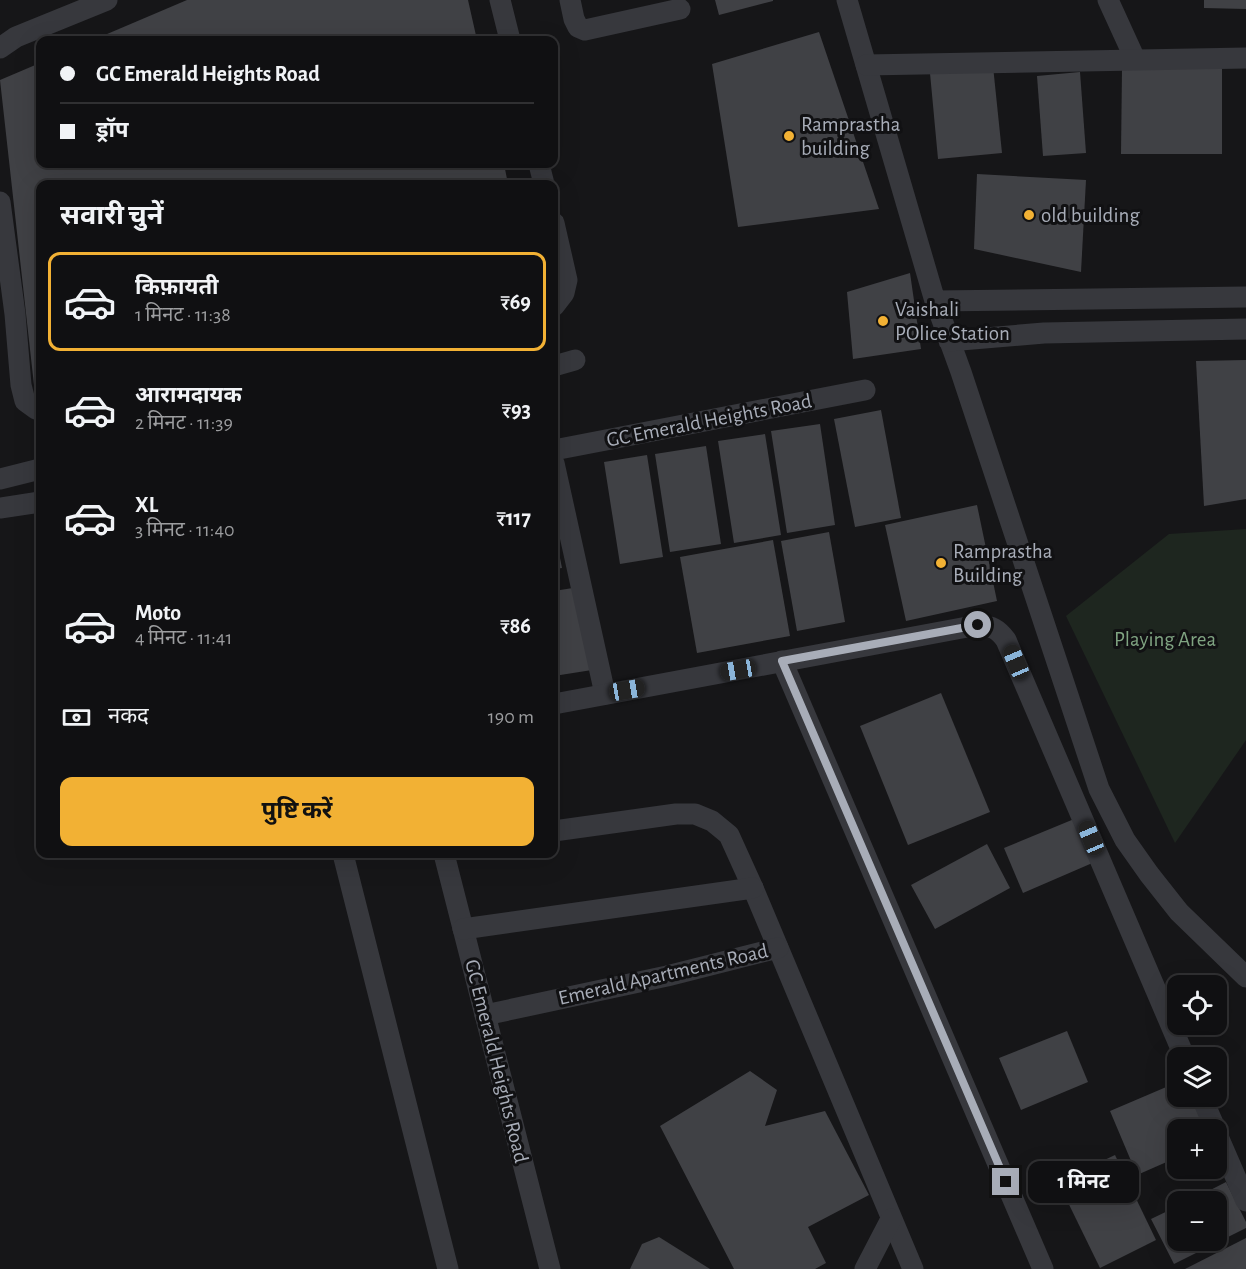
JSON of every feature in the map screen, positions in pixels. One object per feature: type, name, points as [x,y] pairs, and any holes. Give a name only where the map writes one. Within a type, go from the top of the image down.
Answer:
[{"type":"street","points":[[0,48],[16,37],[107,0]]},
{"type":"street","points":[[500,0],[509,36]]},
{"type":"street","points":[[570,0],[578,27],[585,30],[680,9]]},
{"type":"street","points":[[847,0],[935,301],[1246,297]]},
{"type":"street","points":[[1108,0],[1135,59]]},
{"type":"street","points":[[866,65],[1246,57]]},
{"type":"street","points":[[0,202],[15,314],[21,385],[25,401],[36,409]]},
{"type":"street","points":[[558,241],[567,280],[564,294],[558,301]]},
{"type":"street","points":[[941,317],[1099,789],[1125,840],[1149,874],[1179,912],[1246,977]]},
{"type":"street","points":[[950,341],[1044,333],[1246,329]]},
{"type":"street","points":[[558,365],[575,360]]},
{"type":"street","name":"GC Emerald Heights Road","points":[[558,449],[865,390]]},
{"type":"street","points":[[0,479],[36,470]]},
{"type":"street","points":[[558,481],[605,694]]},
{"type":"street","points":[[0,508],[36,503]]},
{"type":"street","points":[[558,703],[978,625],[990,626],[1000,631],[1006,640],[1180,1047]]},
{"type":"street","points":[[782,661],[1043,1269]]},
{"type":"street","name":"Emerald Apartments Road","points":[[485,1015],[667,976],[778,948],[729,835],[712,821],[695,814],[676,814],[558,830]]},
{"type":"street","points":[[344,858],[448,1269]]},
{"type":"street","name":"GC Emerald Heights Road","points":[[445,858],[550,1269]]},
{"type":"street","points":[[463,929],[753,888]]},
{"type":"street","points":[[778,948],[913,1269]]},
{"type":"street","points":[[1227,1157],[1246,1201]]},
{"type":"street","points":[[865,1269],[891,1219]]},
{"type":"green space","name":"Playing Area","points":[[1246,529],[1246,740],[1175,843],[1066,616],[1169,534]]},
{"type":"building","points":[[187,0],[468,0],[476,36],[102,36]]},
{"type":"building","points":[[715,0],[773,0],[773,1],[719,15]]},
{"type":"building","points":[[1204,0],[1246,0],[1246,9],[1204,8]]},
{"type":"building","name":"Ramprastha building","points":[[819,32],[879,209],[738,227],[712,64]]},
{"type":"building","points":[[36,65],[36,168],[505,168],[507,180],[36,180],[35,394],[0,80]]},
{"type":"building","points":[[993,66],[1002,153],[938,159],[930,73]]},
{"type":"building","points":[[1122,69],[1222,69],[1222,154],[1121,154]]},
{"type":"building","points":[[1080,72],[1086,153],[1043,156],[1037,76]]},
{"type":"building","name":"old building","points":[[977,174],[1086,180],[1081,272],[974,249]]},
{"type":"building","name":"Vaishali POlice Station","points":[[910,273],[921,349],[853,359],[847,292]]},
{"type":"building","points":[[1246,360],[1246,499],[1204,506],[1196,361]]},
{"type":"building","points":[[881,410],[901,518],[855,527],[834,419]]},
{"type":"building","points":[[820,424],[835,525],[787,533],[771,431]]},
{"type":"building","points":[[765,434],[781,535],[734,543],[718,441]]},
{"type":"building","points":[[706,446],[721,544],[670,552],[655,454]]},
{"type":"building","points":[[647,455],[663,557],[620,564],[604,462]]},
{"type":"building","name":"Ramprastha Building","points":[[977,505],[997,601],[906,621],[885,525]]},
{"type":"building","points":[[829,532],[845,622],[797,631],[781,541]]},
{"type":"building","points":[[773,540],[790,636],[697,653],[680,557]]},
{"type":"building","points":[[558,548],[562,568],[558,568]]},
{"type":"building","points":[[579,587],[592,670],[558,675],[558,590]]},
{"type":"building","points":[[941,693],[990,812],[908,845],[860,726]]},
{"type":"building","points":[[1079,817],[1097,861],[1023,893],[1004,848]]},
{"type":"building","points":[[987,844],[1010,888],[935,929],[911,885]]},
{"type":"building","points":[[1067,1031],[1088,1082],[1021,1110],[999,1058]]},
{"type":"building","points":[[750,1071],[777,1090],[765,1126],[825,1111],[869,1195],[808,1227],[826,1263],[815,1269],[734,1269],[660,1126]]},
{"type":"building","points":[[1167,1087],[1167,1107],[1198,1107],[1203,1119],[1167,1119],[1167,1162],[1137,1175],[1110,1111]]},
{"type":"building","points":[[1115,1155],[1156,1240],[1100,1268],[1058,1182]]},
{"type":"building","points":[[1226,1182],[1246,1222],[1246,1228],[1227,1238],[1227,1191],[1208,1191]]},
{"type":"building","points":[[1167,1211],[1167,1250],[1151,1219]]},
{"type":"building","points":[[659,1237],[710,1269],[630,1269],[642,1244]]},
{"type":"building","points":[[1246,1238],[1246,1269],[1185,1269],[1220,1251],[1227,1251],[1227,1248]]},
{"type":"building","points":[[1167,1251],[1200,1251],[1174,1264]]},
{"type":"place","name":"Ramprastha building","points":[[789,136]]},
{"type":"place","name":"old building","points":[[1029,215]]},
{"type":"place","name":"Vaishali POlice Station","points":[[883,321]]},
{"type":"place","name":"Ramprastha Building","points":[[941,563]]},
{"type":"route","points":[[978,625],[782,661],[1006,1182]]}]
